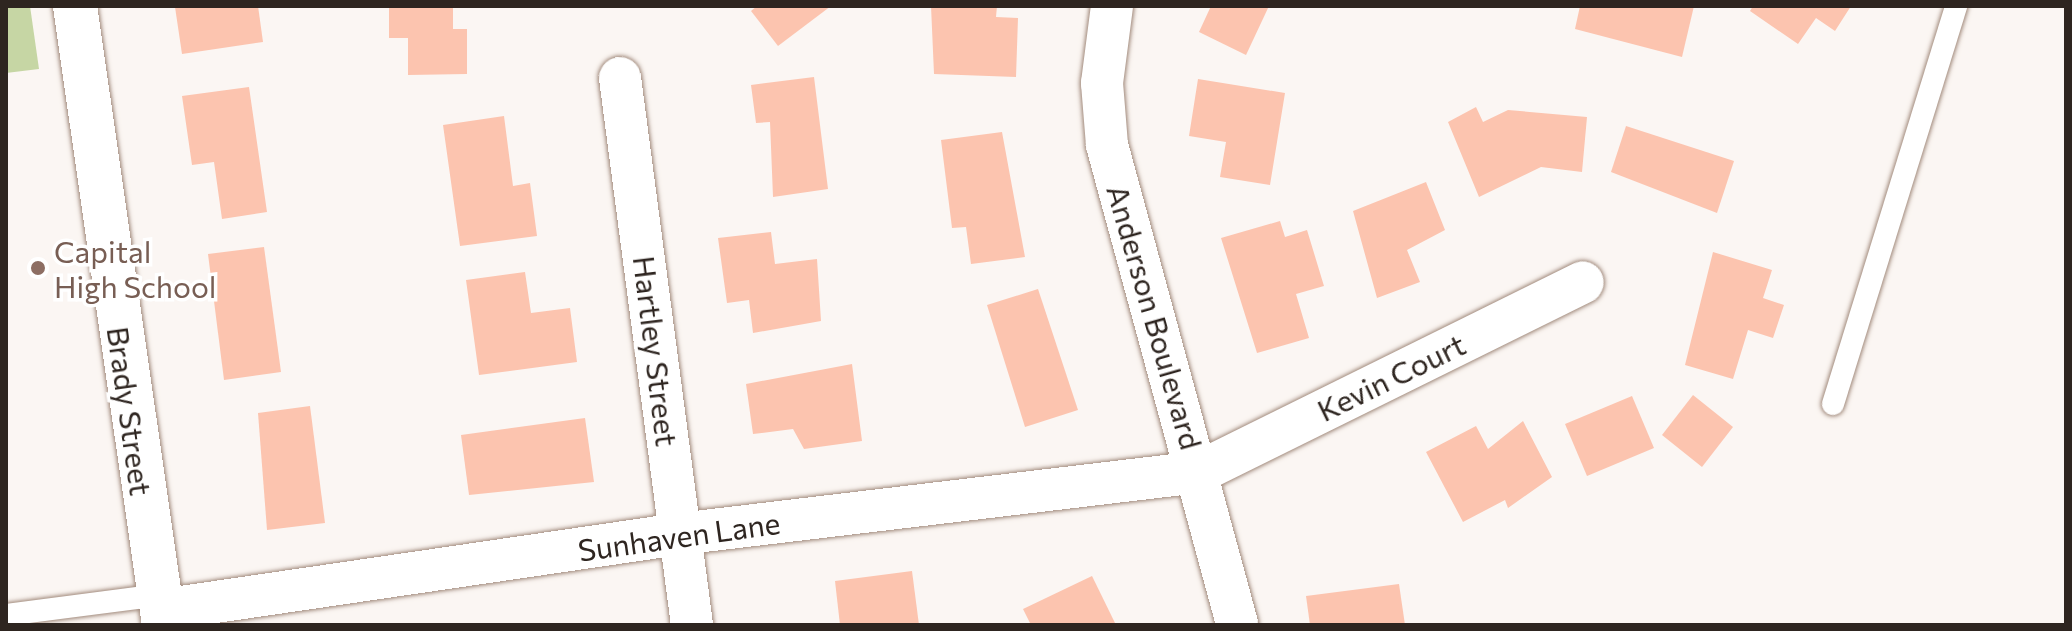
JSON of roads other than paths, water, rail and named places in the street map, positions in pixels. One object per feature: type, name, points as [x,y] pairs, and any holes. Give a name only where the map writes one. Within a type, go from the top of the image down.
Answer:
[{"type":"street","name":"Brady Street","points":[[75,6],[161,610]]},
{"type":"street","name":"Anderson Boulevard","points":[[1112,6],[1102,83],[1107,145],[1199,472],[1237,625]]},
{"type":"street","name":"Hartley Street","points":[[620,78],[692,625]]},
{"type":"street","name":"Kevin Court","points":[[1199,472],[1583,282]]},
{"type":"street","name":"Sunhaven Lane","points":[[161,610],[679,534],[1199,472]]},
{"type":"lane","points":[[1833,404],[1956,6]]},
{"type":"lane","points":[[6,615],[161,610]]},
{"type":"place","name":"Capital High School","points":[[38,268]]}]
